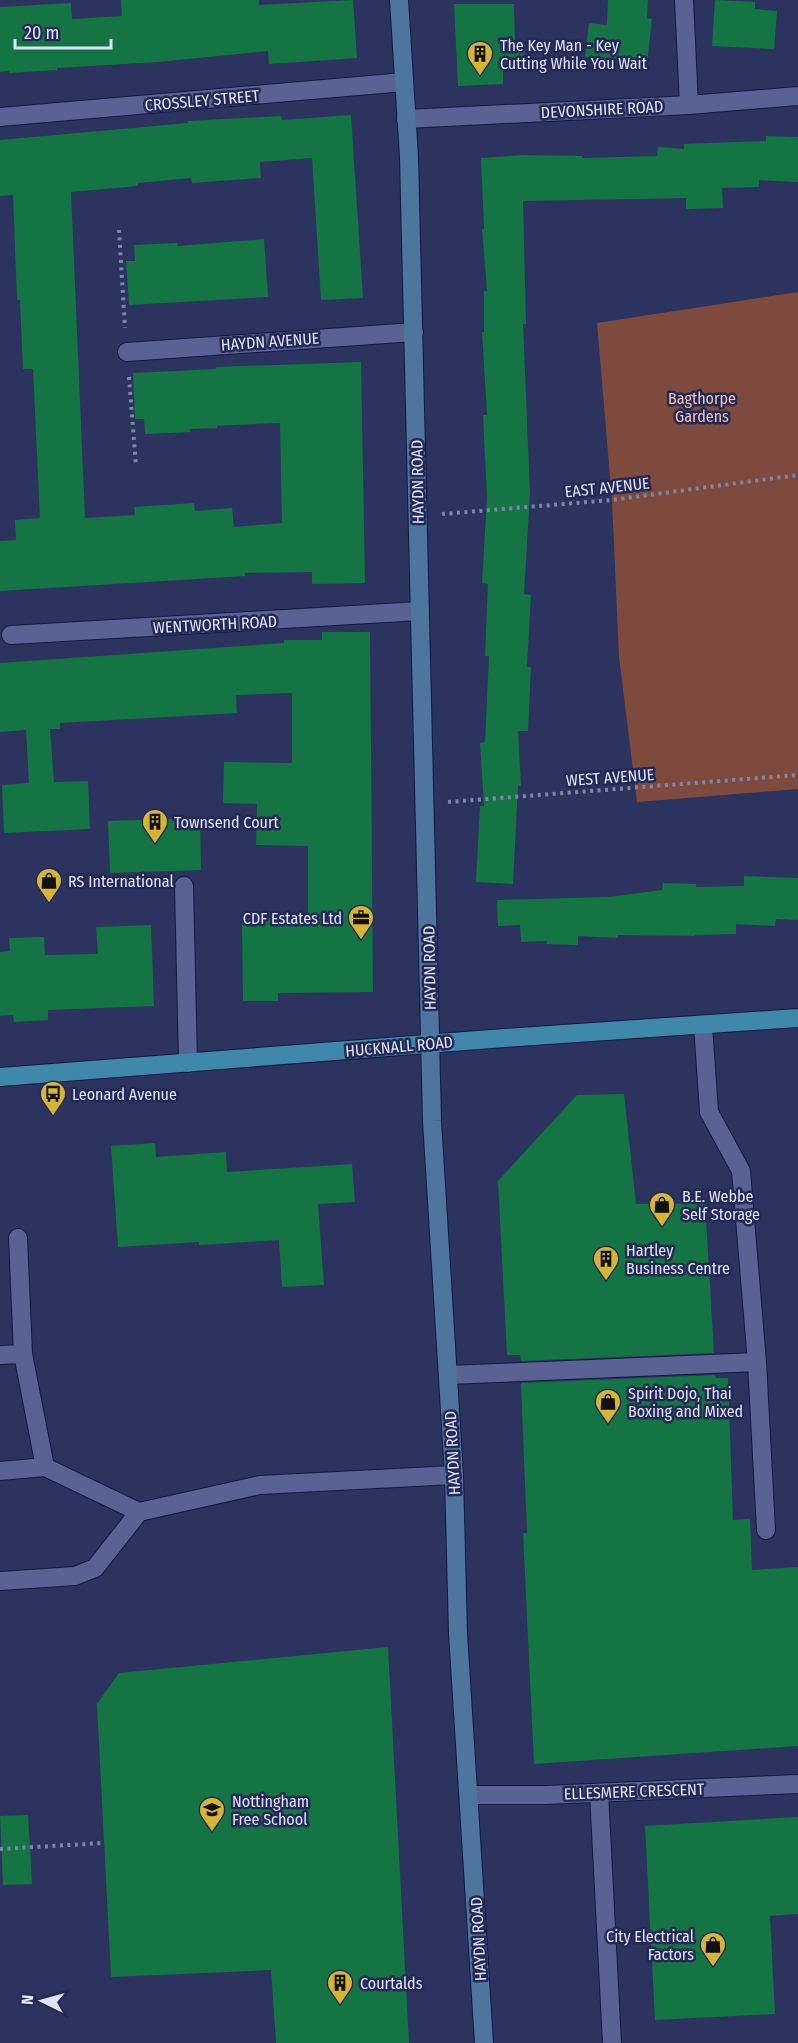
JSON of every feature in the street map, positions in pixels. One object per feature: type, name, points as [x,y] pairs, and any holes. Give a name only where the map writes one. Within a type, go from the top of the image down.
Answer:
[{"type":"main road","name":"HUCKNALL ROAD","points":[[0,1077],[798,1018]]},
{"type":"street","name":"HAYDN ROAD","points":[[399,0],[414,332],[432,1137],[454,1475],[458,1634],[484,2043]]},
{"type":"street","points":[[684,0],[689,105]]},
{"type":"street","name":"CROSSLEY STREET","points":[[0,117],[404,82]]},
{"type":"street","name":"DEVONSHIRE ROAD","points":[[406,119],[689,105],[798,96]]},
{"type":"street","name":"HAYDN AVENUE","points":[[127,352],[414,332]]},
{"type":"street","name":"WENTWORTH ROAD","points":[[11,635],[420,612]]},
{"type":"street","points":[[184,886],[188,1063]]},
{"type":"street","points":[[703,1025],[709,1112],[741,1171],[757,1362],[766,1530]]},
{"type":"street","points":[[18,1238],[23,1354],[45,1467]]},
{"type":"street","points":[[0,1355],[23,1354]]},
{"type":"street","points":[[448,1375],[757,1362]]},
{"type":"street","points":[[0,1471],[45,1467],[139,1512],[260,1485],[454,1475]]},
{"type":"street","points":[[0,1581],[75,1576],[95,1568],[139,1512]]},
{"type":"street","name":"ELLESMERE CRESCENT","points":[[469,1795],[599,1793],[798,1784]]},
{"type":"street","points":[[599,1793],[612,2043]]},
{"type":"path","name":"EAST AVENUE","points":[[418,515],[612,500],[798,475]]},
{"type":"path","name":"WEST AVENUE","points":[[424,803],[798,775]]},
{"type":"path","points":[[0,1849],[103,1843]]},
{"type":"green space","name":"Bagthorpe Gardens","points":[[798,292],[798,789],[637,802],[619,657],[612,500],[597,323]]},
{"type":"building","points":[[121,0],[259,0],[259,5],[353,0],[357,58],[269,64],[268,51],[158,62],[57,68],[57,70],[0,72],[0,7],[71,3],[72,19],[122,16]]},
{"type":"building","points":[[608,0],[648,0],[647,18],[652,19],[647,64],[585,57],[589,23],[607,25]]},
{"type":"building","points":[[715,0],[755,2],[755,9],[777,11],[774,49],[712,46]]},
{"type":"building","points":[[454,4],[514,4],[515,41],[524,41],[525,68],[503,69],[503,84],[458,86]]},
{"type":"building","points":[[351,115],[363,298],[321,300],[312,158],[260,162],[261,178],[192,183],[191,178],[138,183],[138,186],[71,192],[85,518],[135,515],[134,507],[194,503],[195,511],[232,508],[234,527],[282,523],[280,423],[217,426],[217,428],[190,429],[190,432],[145,434],[144,419],[135,419],[133,373],[216,369],[216,367],[361,362],[365,583],[312,584],[312,572],[245,573],[245,576],[0,591],[0,541],[16,540],[15,520],[40,518],[33,369],[23,369],[20,300],[17,300],[13,195],[0,196],[0,140],[188,123],[188,121],[281,116],[282,120]]},
{"type":"building","points":[[766,136],[798,137],[798,182],[759,180],[759,187],[722,188],[723,208],[686,209],[686,198],[523,201],[526,324],[523,324],[530,494],[524,594],[531,595],[527,667],[531,667],[528,731],[518,731],[521,786],[518,786],[513,884],[476,882],[480,806],[484,806],[480,743],[485,742],[489,656],[485,656],[488,584],[482,583],[487,498],[483,415],[487,415],[482,332],[484,332],[484,291],[487,291],[482,229],[484,229],[481,158],[523,155],[582,156],[582,158],[657,156],[658,147],[684,149],[684,144],[766,141]]},
{"type":"building","points":[[264,239],[268,297],[129,305],[126,261],[135,261],[134,245],[177,243],[178,246]]},
{"type":"building","points":[[322,632],[370,632],[373,992],[278,993],[278,1001],[243,1001],[242,919],[308,918],[308,846],[256,845],[257,804],[223,803],[224,762],[292,763],[292,693],[236,695],[237,713],[60,723],[60,729],[50,729],[54,782],[88,781],[90,829],[4,833],[2,785],[29,783],[26,730],[0,732],[0,663],[284,643],[284,640],[322,640]]},
{"type":"building","name":"Townsend Court","points":[[200,818],[201,870],[110,873],[108,821]]},
{"type":"building","points":[[744,876],[798,878],[798,920],[776,919],[775,926],[736,924],[736,934],[618,935],[618,938],[578,936],[578,945],[546,944],[547,941],[521,942],[520,925],[498,926],[497,900],[608,897],[662,890],[663,883],[696,884],[696,887],[744,886]]},
{"type":"building","points":[[151,925],[154,1006],[48,1010],[48,1020],[14,1022],[13,1015],[0,1016],[0,952],[10,951],[9,938],[44,937],[45,955],[98,954],[96,927]]},
{"type":"building","name":"Hartley Business Centre","points":[[624,1094],[636,1204],[705,1203],[714,1353],[521,1361],[520,1355],[507,1355],[498,1181],[577,1095]]},
{"type":"building","points":[[155,1143],[156,1157],[226,1152],[227,1172],[352,1164],[355,1202],[318,1204],[324,1285],[282,1287],[279,1240],[118,1247],[111,1146]]},
{"type":"building","points":[[715,1375],[716,1378],[728,1378],[733,1520],[750,1519],[752,1570],[798,1567],[798,1746],[534,1764],[523,1533],[527,1533],[521,1383]]},
{"type":"building","name":"Nottingham Free School","points":[[388,1647],[409,2043],[276,2043],[271,1970],[111,1977],[97,1704],[119,1673]]},
{"type":"building","points":[[28,1815],[32,1884],[3,1885],[0,1816]]},
{"type":"building","points":[[798,1817],[798,1914],[770,1916],[775,2014],[655,2020],[645,1826]]},
{"type":"place","name":"The Key Man - Key Cutting While You Wait","points":[[480,77]]},
{"type":"place","name":"Townsend Court","points":[[155,845]]},
{"type":"place","name":"RS International","points":[[49,904]]},
{"type":"place","name":"CDF Estates Ltd","points":[[361,941]]},
{"type":"place","name":"Leonard Avenue","points":[[53,1117]]},
{"type":"place","name":"B.E. Webbe Self Storage","points":[[662,1228]]},
{"type":"place","name":"Hartley Business Centre","points":[[606,1282]]},
{"type":"place","name":"Spirit Dojo, Thai Boxing and Mixed","points":[[608,1425]]},
{"type":"place","name":"Nottingham Free School","points":[[212,1833]]},
{"type":"place","name":"City Electrical Factors","points":[[713,1968]]},
{"type":"place","name":"Courtalds","points":[[340,2006]]}]
